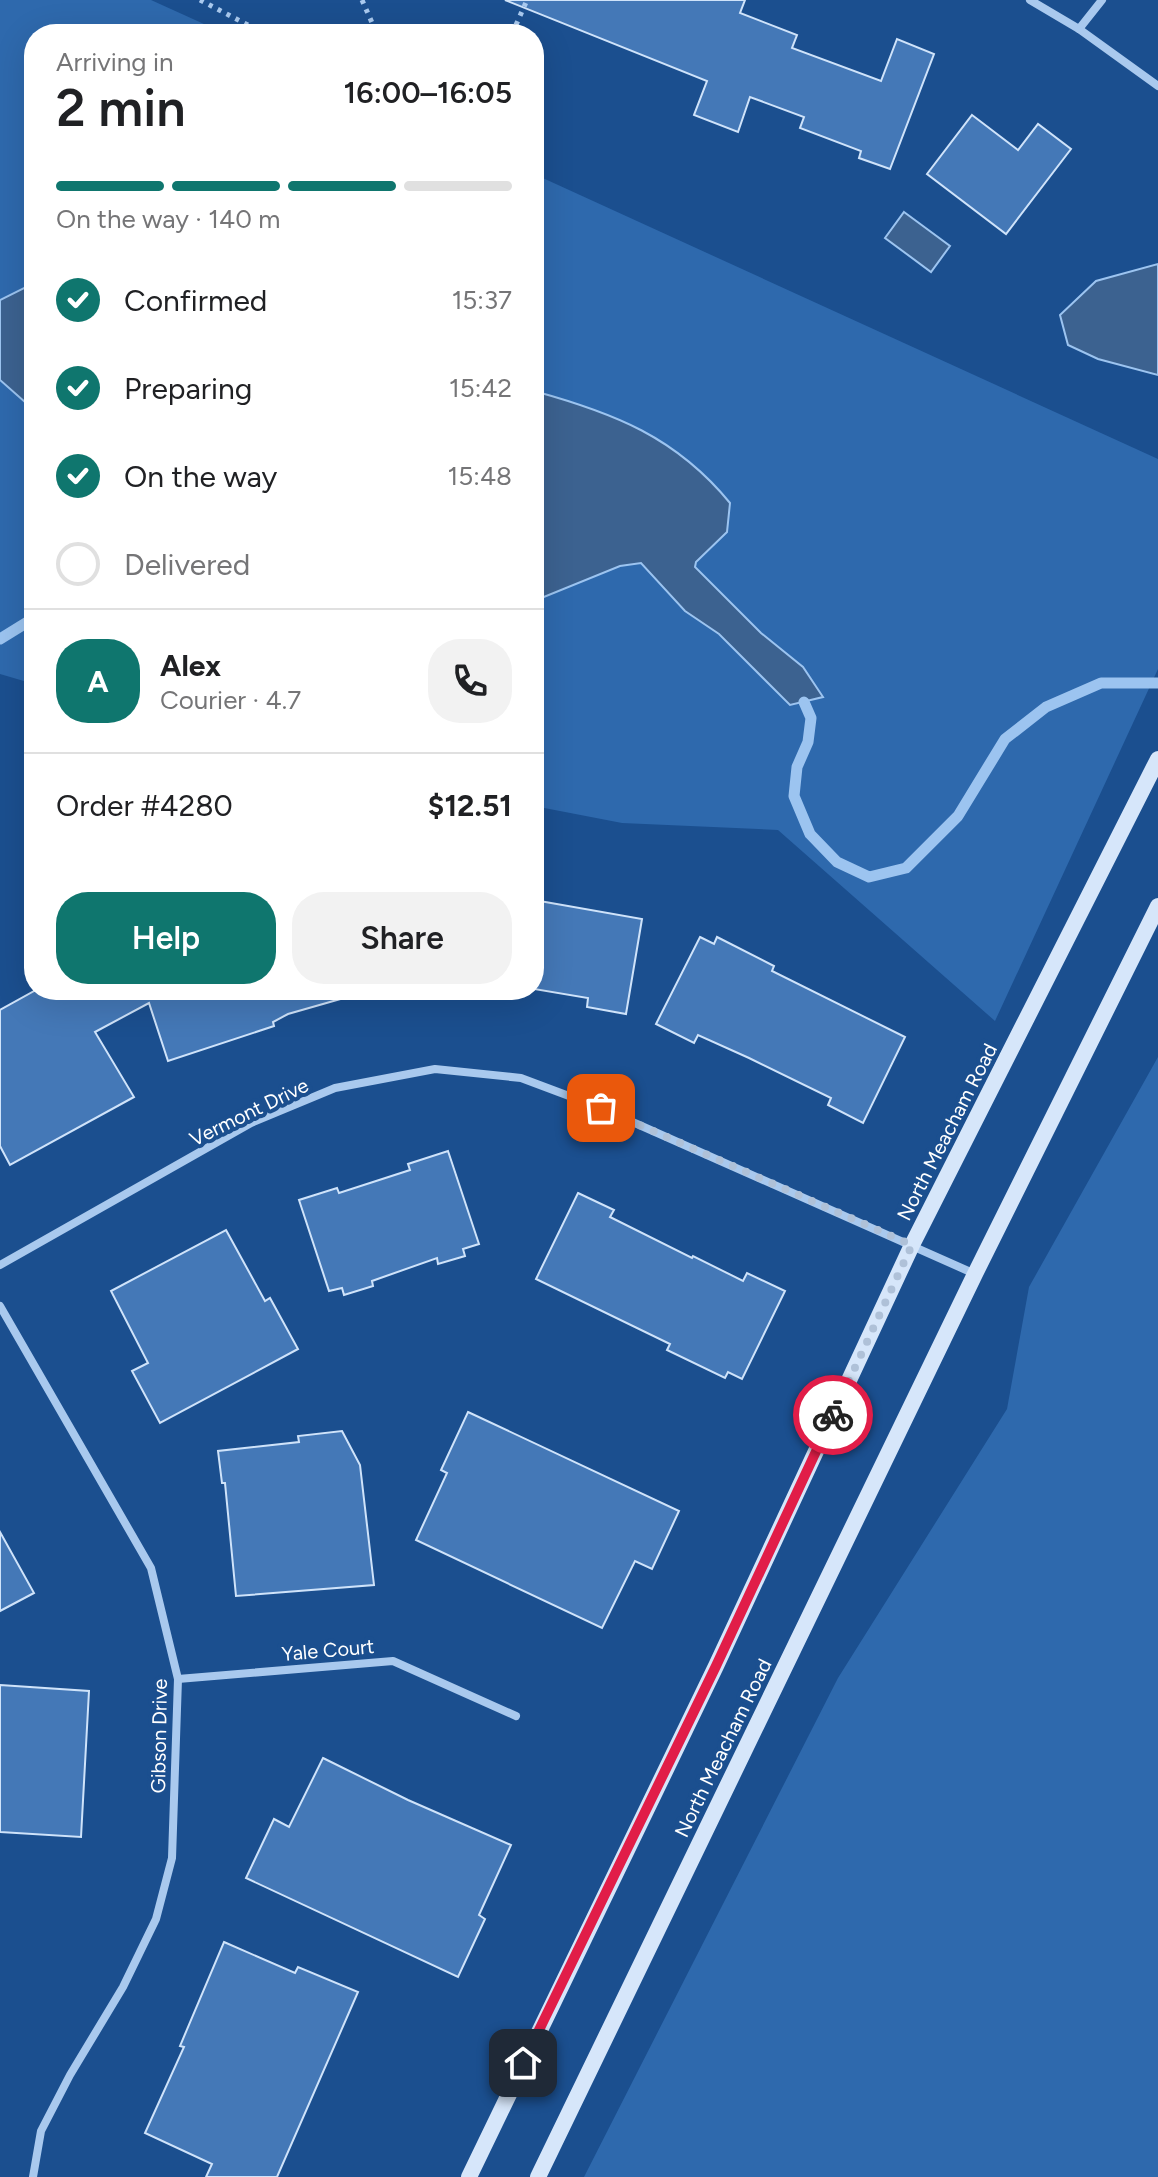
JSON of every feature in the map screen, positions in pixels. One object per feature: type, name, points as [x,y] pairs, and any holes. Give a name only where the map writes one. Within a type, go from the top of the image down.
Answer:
[{"type":"main road","name":"North Meacham Road","points":[[469,2177],[716,1666],[912,1245],[1158,759]]},
{"type":"main road","name":"North Meacham Road","points":[[538,2177],[975,1274],[1158,906]]},
{"type":"street","points":[[1030,0],[1079,29],[1158,86]]},
{"type":"street","points":[[1079,29],[1102,0]]},
{"type":"street","name":"Vermont Drive","points":[[0,1265],[251,1123],[335,1088],[435,1069],[521,1078],[588,1103],[975,1274]]},
{"type":"street","name":"Gibson Drive","points":[[0,1306],[151,1568],[178,1679],[172,1858],[156,1919],[123,1987],[70,2075],[41,2131],[33,2177]]},
{"type":"street","name":"Yale Court","points":[[178,1679],[393,1661],[516,1716]]},
{"type":"path","points":[[200,0],[246,24]]},
{"type":"path","points":[[362,0],[373,24]]},
{"type":"path","points":[[516,24],[527,0]]},
{"type":"shaded area","points":[[0,0],[151,0],[204,24],[24,24],[24,681],[0,674]]},
{"type":"shaded area","points":[[544,179],[1158,459],[1158,669],[995,1021],[778,830],[622,823],[544,808]]},
{"type":"shaded area","points":[[904,212],[950,246],[931,272],[885,238]]},
{"type":"shaded area","points":[[1158,264],[1158,375],[1098,359],[1068,345],[1060,315],[1096,281]]},
{"type":"shaded area","points":[[24,288],[24,401],[0,380],[0,300]]},
{"type":"shaded area","points":[[544,394],[591,408],[642,430],[688,461],[709,480],[730,503],[727,532],[696,562],[695,567],[761,633],[803,667],[823,697],[790,705],[719,634],[685,611],[641,563],[620,566],[544,597]]},
{"type":"shaded area","points":[[1158,1057],[1158,2177],[584,2177],[838,1678],[1007,1409],[1029,1287]]},
{"type":"building","points":[[505,0],[745,0],[740,13],[797,35],[792,48],[881,81],[897,39],[934,54],[890,169],[859,158],[861,151],[800,128],[804,117],[750,97],[738,132],[694,115],[707,81]]},
{"type":"building","points":[[972,115],[1018,150],[1038,124],[1071,149],[1006,234],[927,174]]},
{"type":"building","points":[[544,902],[642,919],[626,1014],[587,1007],[588,998],[544,991]]},
{"type":"building","points":[[700,937],[714,944],[717,937],[774,966],[772,971],[905,1037],[863,1123],[828,1105],[831,1098],[749,1058],[698,1035],[694,1043],[656,1024]]},
{"type":"building","points":[[24,997],[24,1000],[337,1000],[288,1014],[273,1022],[274,1026],[168,1061],[149,1003],[95,1032],[134,1097],[10,1165],[0,1146],[0,1010]]},
{"type":"building","points":[[448,1151],[479,1244],[463,1249],[465,1256],[438,1264],[437,1258],[372,1281],[373,1286],[344,1295],[342,1288],[329,1291],[299,1200],[337,1188],[339,1193],[410,1170],[408,1164]]},
{"type":"building","points":[[578,1193],[614,1210],[610,1217],[692,1258],[743,1281],[747,1273],[785,1291],[742,1379],[728,1372],[725,1378],[667,1350],[670,1344],[536,1279]]},
{"type":"building","points":[[226,1230],[265,1301],[270,1298],[298,1349],[160,1423],[132,1371],[148,1363],[111,1291]]},
{"type":"building","points":[[468,1412],[679,1511],[652,1569],[635,1561],[602,1628],[416,1540],[447,1473],[441,1470]]},
{"type":"building","points":[[342,1431],[360,1465],[374,1585],[236,1596],[225,1483],[222,1483],[218,1451],[299,1442],[298,1436]]},
{"type":"building","points":[[0,1532],[34,1593],[0,1611]]},
{"type":"building","points":[[0,1685],[89,1691],[81,1837],[0,1832]]},
{"type":"building","points":[[323,1758],[408,1800],[511,1845],[479,1915],[485,1919],[458,1977],[246,1878],[274,1819],[289,1827]]},
{"type":"building","points":[[224,1942],[295,1973],[298,1967],[358,1992],[277,2177],[206,2177],[212,2164],[145,2133],[184,2047],[180,2046]]},
{"type":"waterway","points":[[0,639],[24,624]]},
{"type":"waterway","points":[[804,702],[811,718],[808,742],[797,767],[794,796],[810,834],[837,862],[869,877],[906,868],[958,816],[1005,739],[1046,707],[1101,683],[1158,683]]},
{"type":"way so far","points":[[601,1108],[912,1245],[833,1415]]},
{"type":"route","points":[[523,2063],[716,1666],[833,1415]]}]
